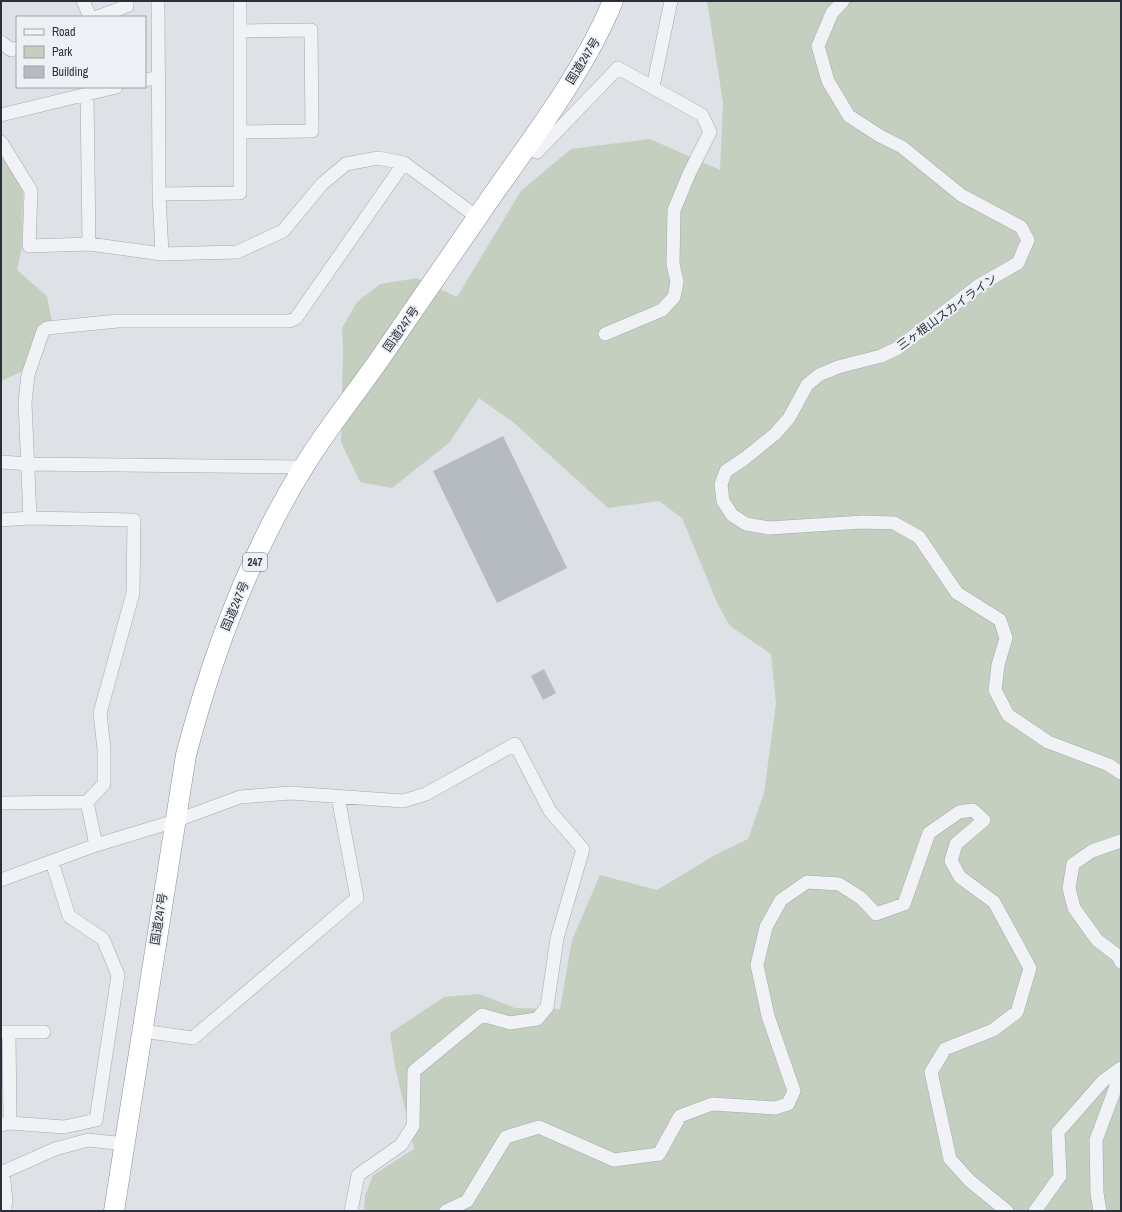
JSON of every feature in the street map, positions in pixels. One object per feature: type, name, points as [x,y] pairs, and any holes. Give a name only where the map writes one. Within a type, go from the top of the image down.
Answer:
[{"type":"highway","name":"国道247号","points":[[114,1211],[186,755],[200,701],[230,613],[275,518],[303,467],[407,321],[570,82],[600,33],[613,1]]},
{"type":"street","points":[[83,1],[90,16]]},
{"type":"street","points":[[100,16],[127,6],[127,1]]},
{"type":"street","points":[[158,1],[159,194],[162,254]]},
{"type":"street","points":[[159,194],[240,193],[240,1]]},
{"type":"street","points":[[653,87],[671,1]]},
{"type":"street","name":"三ヶ根山スカイライン","points":[[842,1],[832,13],[818,46],[828,81],[849,116],[880,136],[902,147],[961,195],[1021,227],[1028,240],[1018,263],[978,286],[898,348],[881,356],[838,367],[819,375],[807,385],[789,418],[775,434],[744,459],[726,470],[721,484],[723,501],[732,515],[746,524],[769,528],[863,522],[894,523],[920,537],[957,593],[1000,620],[1006,638],[998,665],[995,690],[1008,714],[1048,742],[1109,765],[1121,773]]},
{"type":"street","points":[[240,30],[311,30],[312,115],[312,131],[240,132]]},
{"type":"street","points":[[1,42],[11,50],[16,48]]},
{"type":"street","points":[[526,146],[537,152],[618,68],[702,115],[710,132],[689,174],[674,210],[673,264],[677,282],[674,297],[662,310],[605,334]]},
{"type":"street","points":[[146,80],[159,77]]},
{"type":"street","points":[[1,115],[112,88]]},
{"type":"street","points":[[87,94],[89,244]]},
{"type":"street","points":[[1,142],[31,191],[29,246],[89,244],[162,254],[236,252],[283,231],[322,184],[346,164],[378,158],[404,163],[477,217]]},
{"type":"street","points":[[30,518],[29,464],[25,402],[28,375],[43,331],[47,328],[118,321],[290,321],[296,318],[404,163]]},
{"type":"street","points":[[1,462],[29,464],[303,467]]},
{"type":"street","points":[[1,520],[30,518],[134,520],[133,593],[100,713],[104,749],[104,784],[87,802],[1,803]]},
{"type":"street","points":[[1,880],[96,845],[175,821],[240,797],[290,793],[403,801],[426,794],[515,744],[550,811],[583,849],[557,938],[547,1007],[537,1019],[510,1023],[482,1015],[414,1071],[413,1126],[401,1145],[358,1175],[351,1211]]},
{"type":"street","points":[[142,1031],[193,1038],[357,898],[338,797]]},
{"type":"street","points":[[87,802],[96,845]]},
{"type":"street","points":[[446,1211],[467,1201],[506,1137],[539,1127],[614,1160],[660,1154],[680,1116],[712,1104],[775,1108],[788,1104],[794,1091],[768,1016],[757,965],[766,927],[781,900],[807,882],[839,884],[861,898],[876,914],[904,904],[929,833],[959,812],[973,810],[984,820],[956,844],[951,861],[960,877],[994,902],[1030,968],[1017,1012],[993,1030],[945,1049],[931,1072],[950,1160],[970,1180],[1007,1211]]},
{"type":"street","points":[[1121,841],[1092,850],[1073,864],[1069,888],[1074,908],[1097,940],[1118,956],[1121,962]]},
{"type":"street","points":[[44,1032],[5,1032],[5,1124],[64,1127],[96,1120],[118,975],[103,939],[69,916],[52,862]]},
{"type":"street","points":[[1035,1211],[1060,1176],[1058,1132],[1103,1082],[1121,1068]]},
{"type":"street","points":[[1100,1211],[1097,1193],[1096,1140],[1121,1073]]},
{"type":"street","points":[[4,1211],[6,1201],[2,1173],[55,1149],[88,1140],[125,1144]]},
{"type":"green space","points":[[707,1],[1121,1],[1121,1211],[364,1211],[365,1196],[373,1175],[414,1149],[395,1066],[390,1033],[444,997],[479,994],[515,1008],[560,1009],[572,940],[600,875],[657,890],[715,855],[748,839],[764,793],[776,704],[771,654],[730,626],[718,605],[682,518],[659,501],[608,508],[513,422],[479,398],[449,443],[392,488],[360,482],[341,442],[342,328],[357,302],[380,284],[417,278],[457,297],[521,191],[571,149],[650,139],[720,170],[723,103]]},
{"type":"green space","points":[[1,154],[23,191],[22,247],[17,270],[47,296],[53,328],[29,368],[1,381]]},
{"type":"building","points":[[503,436],[567,568],[497,603],[433,471]]},
{"type":"building","points":[[544,669],[556,693],[543,700],[531,676]]}]
